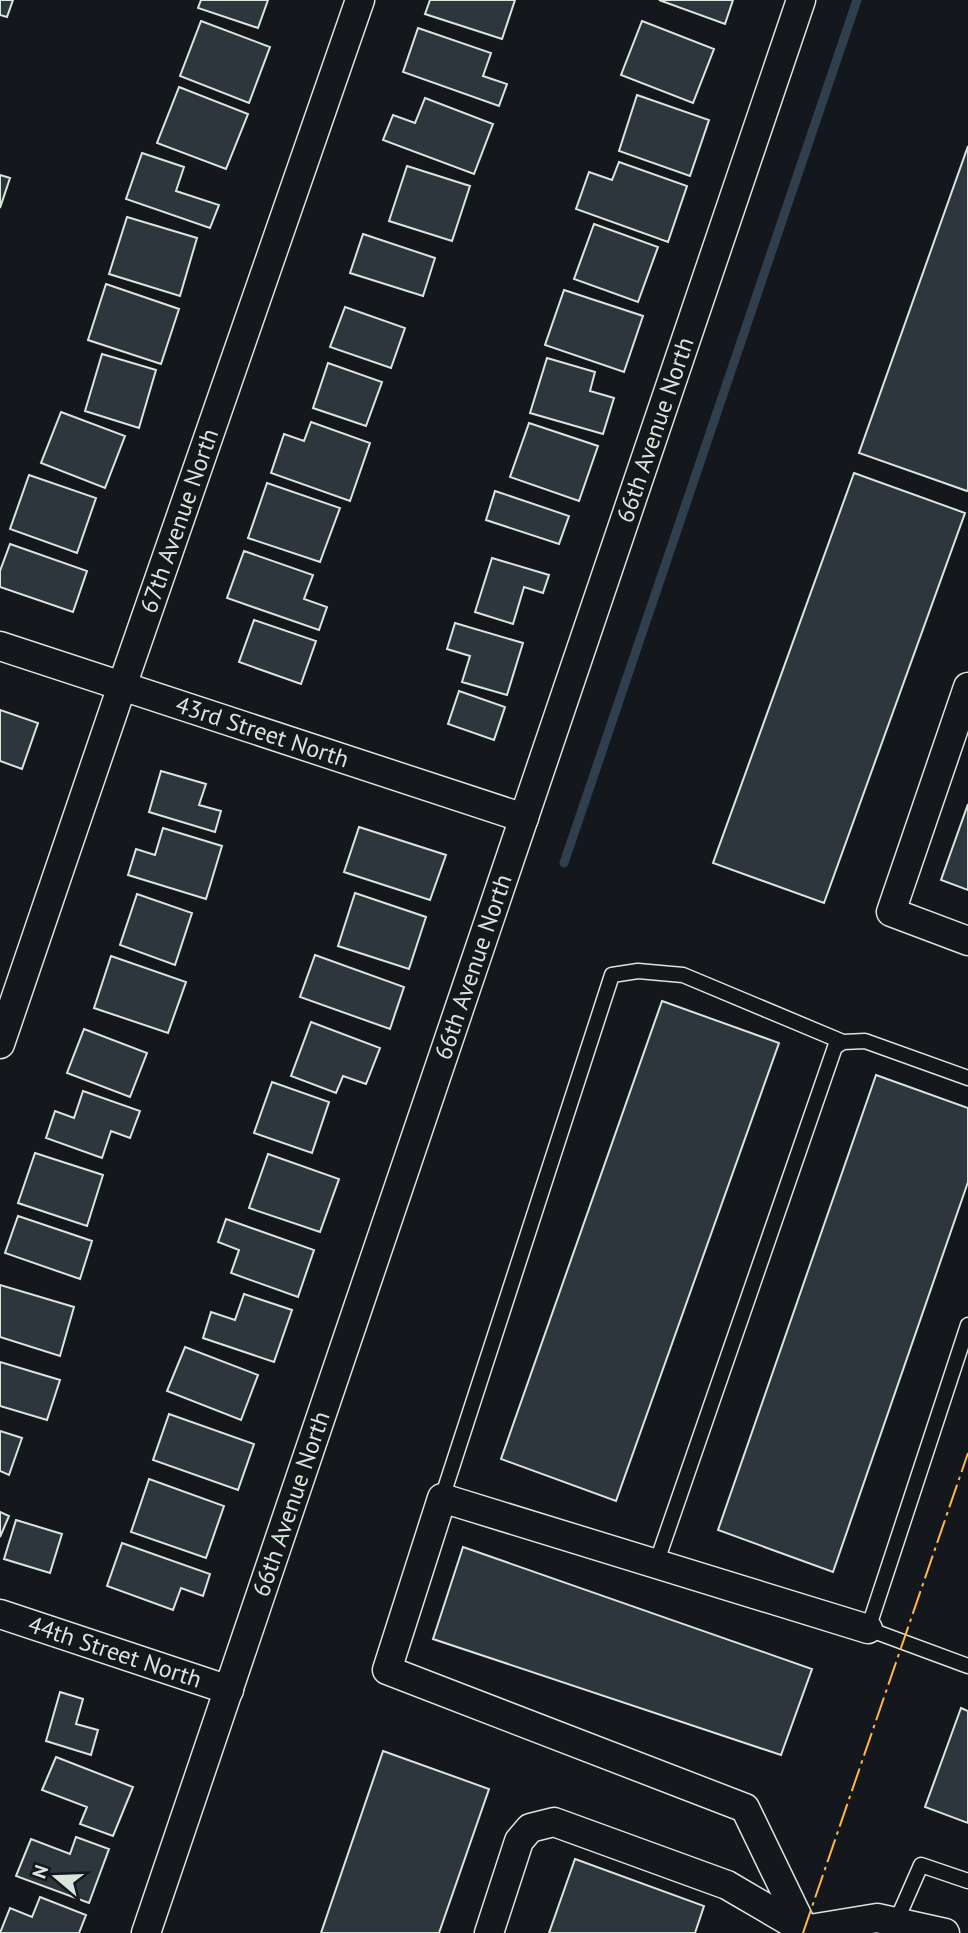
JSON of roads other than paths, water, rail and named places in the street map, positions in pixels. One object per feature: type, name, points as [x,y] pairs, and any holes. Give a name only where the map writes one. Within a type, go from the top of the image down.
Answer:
[{"type":"street","name":"67th Avenue North","points":[[0,1044],[360,0]]},
{"type":"street","name":"66th Avenue North","points":[[146,1933],[801,0]]},
{"type":"street","name":"43rd Street North","points":[[0,646],[524,818]]},
{"type":"street","points":[[968,687],[891,912],[968,940]]},
{"type":"street","points":[[803,1932],[745,1808],[387,1671],[442,1498],[868,1629]]},
{"type":"street","name":"44th Street North","points":[[0,1614],[229,1690]]},
{"type":"street","points":[[489,1933],[519,1841],[530,1828],[554,1822],[727,1885],[803,1932],[877,1918],[945,1933]]},
{"type":"lane","points":[[442,1498],[612,975],[638,971],[683,975],[843,1042],[865,1041],[968,1078]]},
{"type":"lane","points":[[656,1564],[835,1048],[843,1042]]},
{"type":"lane","points":[[968,1325],[868,1629],[968,1666]]},
{"type":"lane","points":[[896,1922],[921,1865],[968,1881]]},
{"type":"waterway","points":[[564,863],[857,0]]}]
